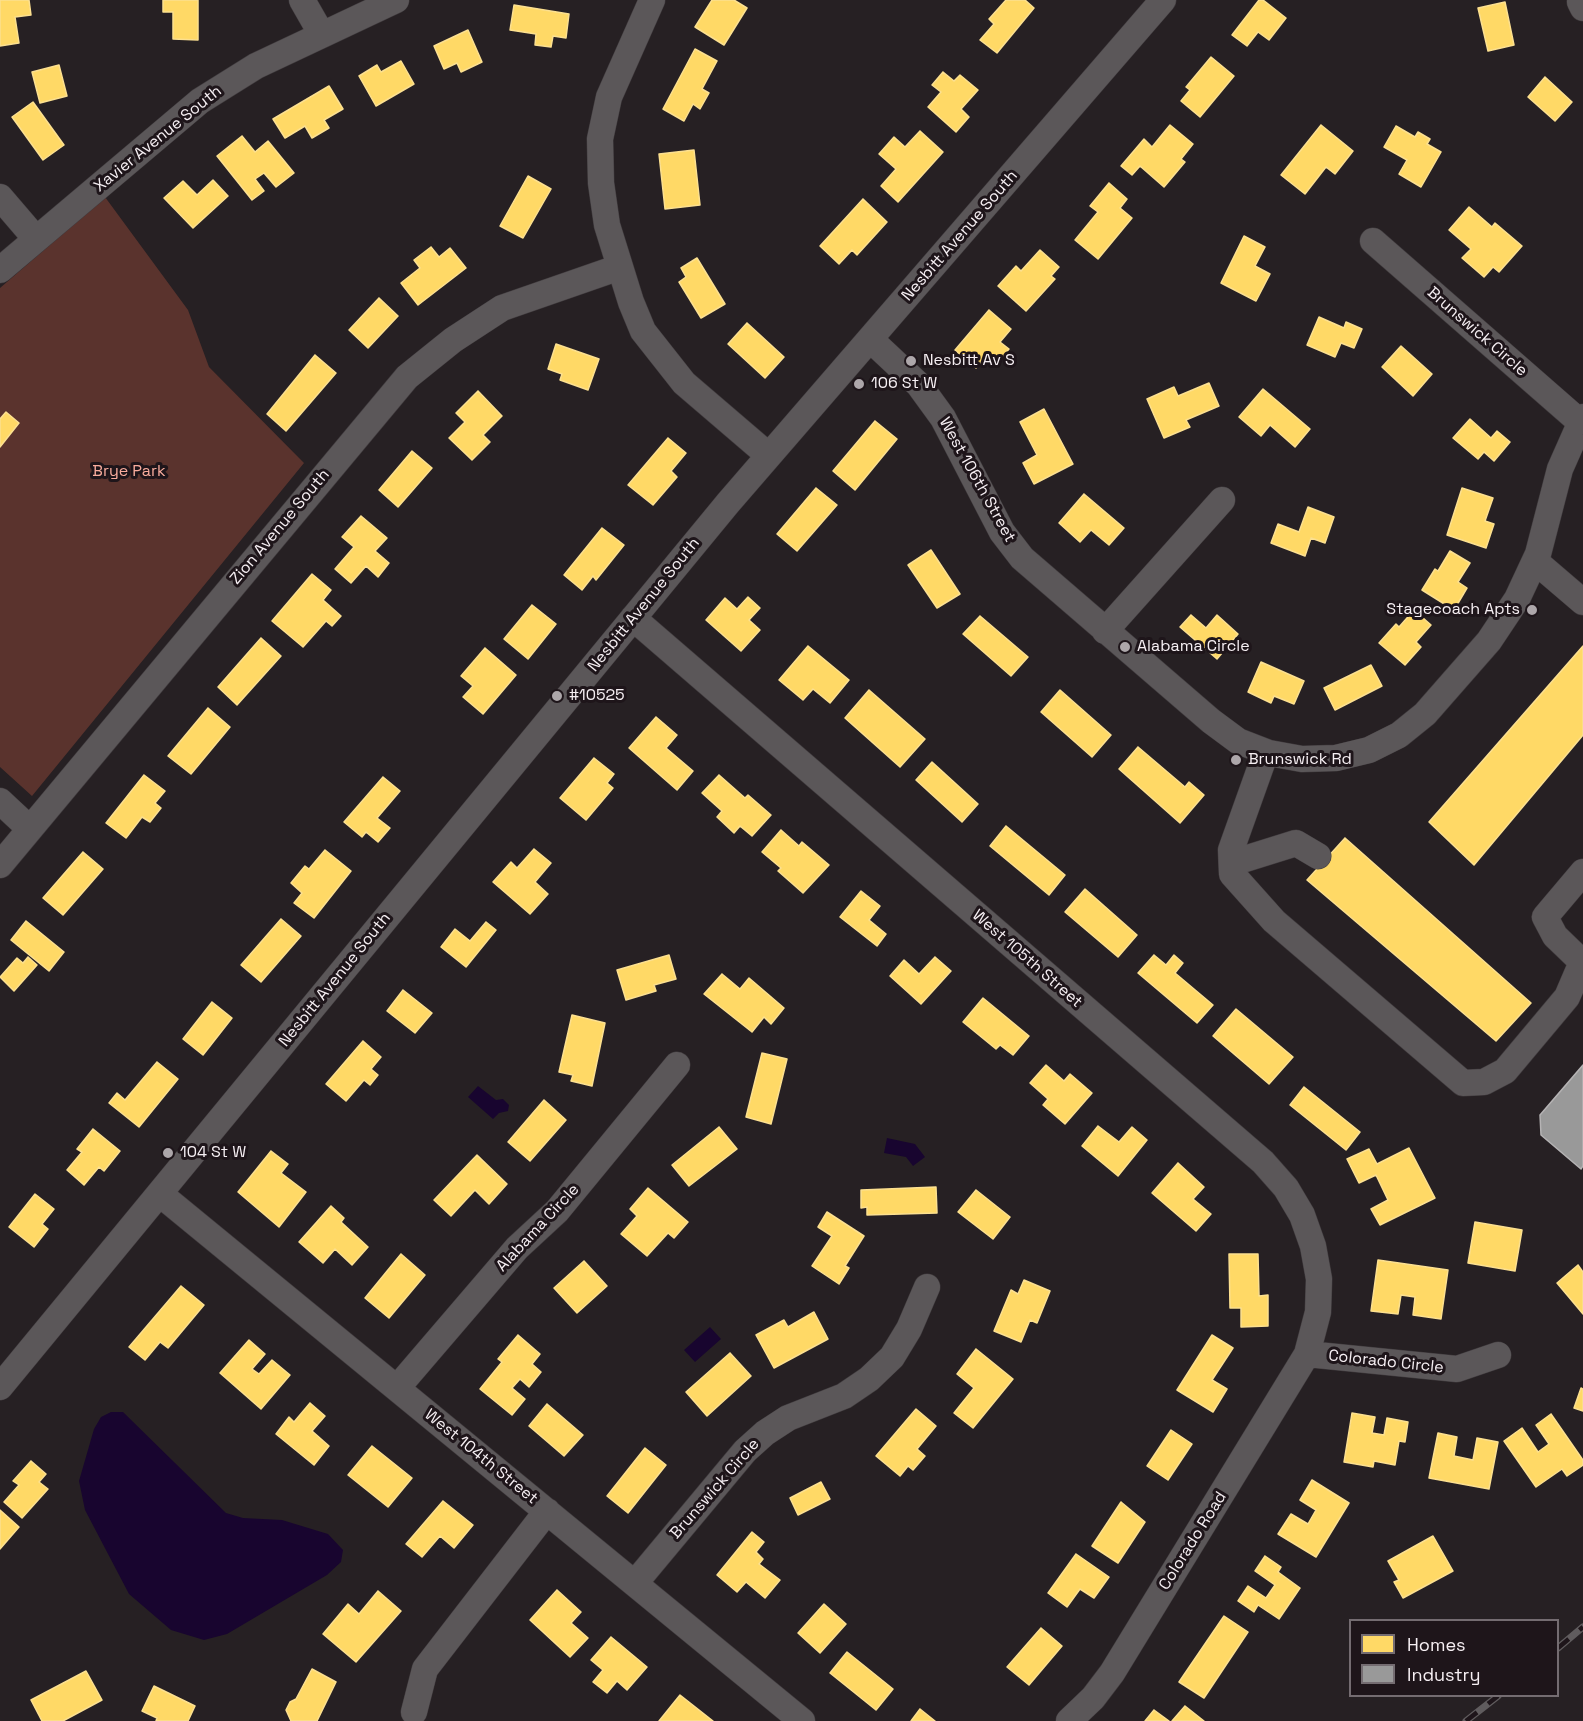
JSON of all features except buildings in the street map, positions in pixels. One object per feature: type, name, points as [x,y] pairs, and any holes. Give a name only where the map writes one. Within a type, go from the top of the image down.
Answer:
[{"type":"street","points":[[302,0],[322,35]]},
{"type":"street","name":"Xavier Avenue South","points":[[0,270],[200,100],[256,66],[396,0]]},
{"type":"street","points":[[652,0],[609,97],[600,139],[601,183],[607,225],[630,302],[643,332],[684,382],[768,455]]},
{"type":"street","name":"Nesbitt Avenue South","points":[[0,1387],[768,455],[1163,0]]},
{"type":"street","points":[[0,197],[36,239]]},
{"type":"street","name":"Brunswick Circle","points":[[1373,241],[1582,420]]},
{"type":"street","name":"Zion Avenue South","points":[[0,865],[407,377],[453,340],[502,308],[536,294],[620,267]]},
{"type":"street","name":"West 106th Street","points":[[870,339],[920,385],[943,418],[1002,531],[1022,558],[1211,721],[1238,741],[1266,752],[1302,759],[1336,758],[1369,750],[1399,735],[1425,714],[1489,641],[1517,599],[1535,561],[1560,470],[1582,420]]},
{"type":"street","points":[[1105,631],[1222,500]]},
{"type":"street","points":[[1535,561],[1583,602]]},
{"type":"street","name":"West 105th Street","points":[[633,618],[1263,1162],[1286,1188],[1302,1215],[1313,1246],[1319,1279],[1318,1312],[1307,1354]]},
{"type":"street","points":[[1266,752],[1231,850],[1232,874],[1274,921],[1463,1083],[1484,1082],[1505,1071],[1567,997],[1582,961],[1555,936],[1545,917],[1583,872]]},
{"type":"street","points":[[0,801],[30,829]]},
{"type":"street","points":[[1232,862],[1296,843],[1318,856]]},
{"type":"street","name":"Alabama Circle","points":[[397,1388],[517,1248],[557,1210],[677,1065]]},
{"type":"street","name":"West 104th Street","points":[[160,1194],[802,1721]]},
{"type":"street","name":"Brunswick Circle","points":[[634,1583],[745,1451],[765,1433],[788,1418],[844,1396],[869,1379],[892,1357],[909,1329],[927,1287]]},
{"type":"street","name":"Colorado Circle","points":[[1307,1354],[1457,1369],[1498,1355]]},
{"type":"street","name":"Colorado Road","points":[[1069,1721],[1093,1698],[1112,1673],[1307,1354]]},
{"type":"street","points":[[414,1712],[425,1669],[547,1511]]},
{"type":"green space","name":"Brye Park","points":[[105,197],[188,310],[209,367],[304,463],[32,796],[0,767],[0,288]]},
{"type":"shaded area","points":[[478,1086],[496,1100],[503,1099],[509,1105],[508,1111],[499,1113],[493,1119],[468,1097]]},
{"type":"shaded area","points":[[887,1138],[915,1144],[925,1157],[913,1166],[906,1157],[884,1153]]},
{"type":"shaded area","points":[[710,1327],[721,1339],[695,1362],[684,1350]]},
{"type":"shaded area","points":[[111,1412],[123,1412],[226,1513],[243,1518],[282,1520],[328,1534],[343,1550],[341,1562],[327,1575],[227,1634],[204,1640],[171,1630],[129,1594],[85,1510],[79,1481],[94,1429],[101,1417]]},
{"type":"railway","points":[[1559,1647],[1583,1627]]},
{"type":"railway","points":[[1466,1721],[1497,1697]]},
{"type":"place","name":"Nesbitt Av S","points":[[911,361]]},
{"type":"place","name":"106 St W","points":[[859,384]]},
{"type":"place","name":"Stagecoach Apts","points":[[1532,610]]},
{"type":"place","name":"Alabama Circle","points":[[1125,647]]},
{"type":"place","name":"#10525","points":[[557,696]]},
{"type":"place","name":"Brunswick Rd","points":[[1236,760]]},
{"type":"place","name":"104 St W","points":[[168,1153]]}]
